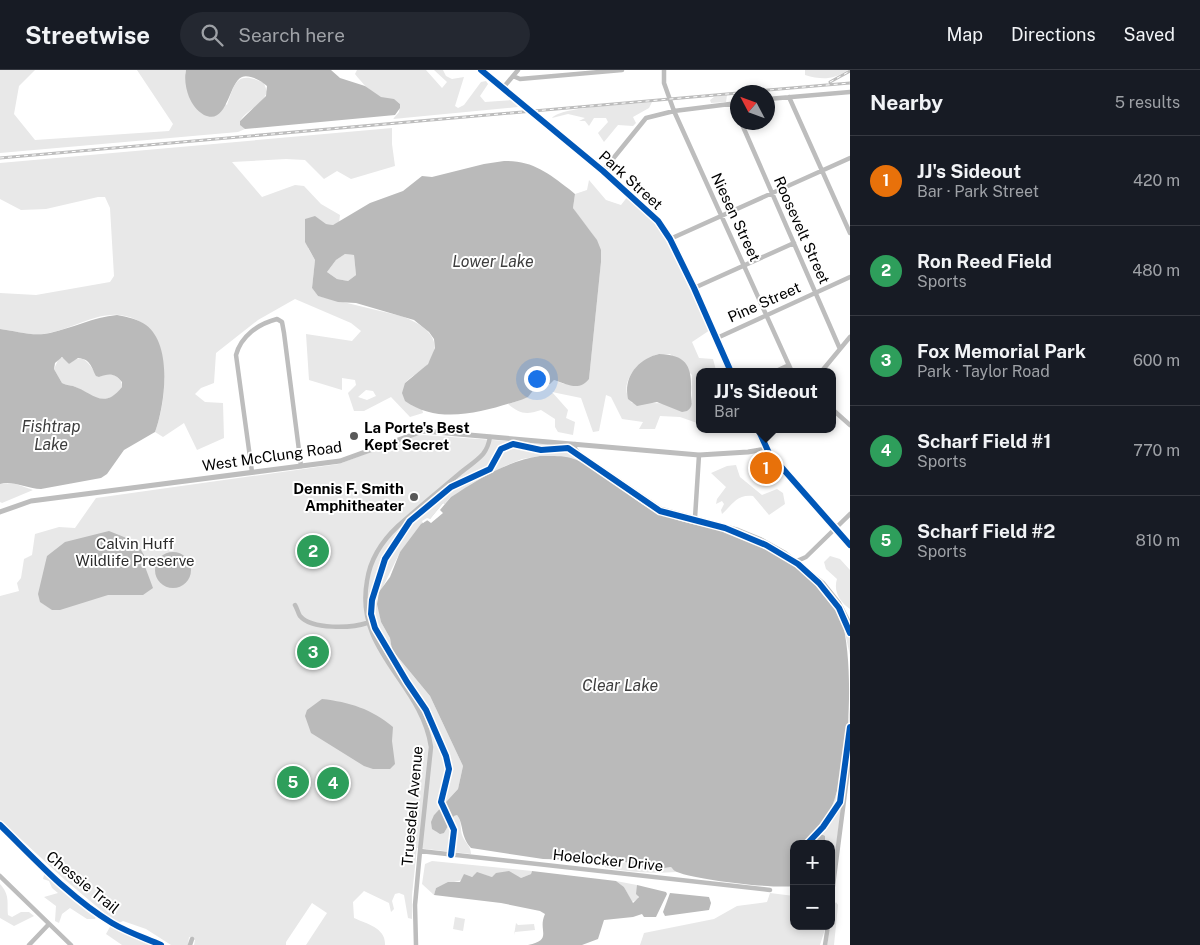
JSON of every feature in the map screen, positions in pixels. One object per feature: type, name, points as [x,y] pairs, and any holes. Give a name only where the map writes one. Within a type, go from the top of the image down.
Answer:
[{"type":"street","name":"Park Street","points":[[481,70],[648,209],[670,239],[729,368]]},
{"type":"street","points":[[503,88],[518,70]]},
{"type":"street","points":[[577,75],[581,70]]},
{"type":"street","points":[[513,76],[520,79],[622,70]]},
{"type":"street","name":"Niesen Street","points":[[664,70],[664,83],[674,111],[790,368]]},
{"type":"street","points":[[775,98],[849,94]]},
{"type":"street","points":[[789,97],[850,233]]},
{"type":"street","points":[[603,171],[646,118],[674,111],[730,104]]},
{"type":"street","name":"Roosevelt Street","points":[[744,130],[840,349]]},
{"type":"street","points":[[670,239],[850,158]]},
{"type":"street","points":[[694,288],[794,243]]},
{"type":"street","name":"Pine Street","points":[[716,338],[850,277]]},
{"type":"street","points":[[252,472],[236,355],[244,338],[266,323],[277,319],[282,322],[284,333],[301,466]]},
{"type":"street","points":[[824,368],[850,337]]},
{"type":"street","points":[[783,368],[789,365]]},
{"type":"street","points":[[836,412],[849,421]]},
{"type":"street","name":"West McClung Road","points":[[0,512],[30,501],[347,460],[423,431],[699,454],[748,452],[766,449]]},
{"type":"street","points":[[760,433],[766,449],[850,545]]},
{"type":"street","points":[[762,439],[768,433]]},
{"type":"street","name":"Truesdell Avenue","points":[[416,945],[415,905],[431,756],[429,732],[422,712],[375,644],[367,623],[366,587],[370,566],[379,549],[415,511],[482,456],[490,437]]},
{"type":"street","points":[[575,444],[575,449],[580,454],[651,504],[666,511],[751,535],[797,561],[830,591],[850,622]]},
{"type":"street","points":[[695,518],[699,454]]},
{"type":"street","points":[[797,561],[806,557],[850,514]]},
{"type":"street","points":[[804,566],[806,557]]},
{"type":"street","points":[[295,604],[300,616],[320,625],[350,627],[367,623]]},
{"type":"street","points":[[833,885],[848,788],[850,754]]},
{"type":"street","name":"Hoelocker Drive","points":[[420,851],[770,890]]},
{"type":"street","points":[[0,876],[71,945]]},
{"type":"street","points":[[29,945],[49,924]]},
{"type":"street","points":[[825,945],[827,930]]},
{"type":"street","points":[[190,945],[192,939]]},
{"type":"green space","points":[[0,70],[35,70],[19,86],[14,114],[35,140],[169,131],[173,124],[137,70],[186,70],[185,74],[227,105],[232,90],[238,80],[243,78],[255,79],[264,83],[267,92],[262,101],[240,121],[245,129],[238,132],[0,153]]},
{"type":"green space","points":[[357,70],[426,70],[442,88],[447,82],[434,70],[443,70],[446,76],[452,79],[464,77],[455,106],[458,108],[464,105],[481,82],[486,81],[488,84],[480,96],[485,102],[512,100],[518,107],[393,119],[399,112],[400,104],[394,100],[382,98],[370,91],[355,74]]},
{"type":"green space","points":[[805,70],[848,70],[837,76],[817,78],[805,75]]},
{"type":"green space","points":[[727,95],[726,102],[711,103],[710,100],[714,97]]},
{"type":"green space","points":[[652,102],[649,108],[633,117],[636,123],[633,126],[618,125],[604,142],[598,133],[608,122],[606,118],[594,118],[589,126],[585,121],[579,121],[585,118],[568,114],[552,118],[558,114],[583,108]]},
{"type":"green space","points":[[392,128],[395,166],[351,179],[337,171],[324,179],[305,160],[286,159],[232,162],[262,197],[295,185],[304,186],[321,204],[340,215],[339,223],[333,225],[326,224],[308,248],[315,260],[312,288],[318,296],[401,316],[423,327],[429,333],[435,346],[429,362],[405,383],[412,405],[422,409],[423,413],[410,417],[391,397],[364,411],[354,411],[348,393],[356,385],[355,380],[342,378],[342,390],[309,380],[306,334],[352,341],[361,331],[351,323],[295,299],[258,320],[216,353],[214,383],[201,388],[195,394],[205,402],[223,403],[224,438],[197,450],[184,423],[163,437],[155,432],[163,398],[163,361],[158,344],[150,330],[137,320],[119,315],[101,316],[58,331],[43,334],[0,329],[0,293],[36,295],[110,282],[114,276],[110,208],[105,197],[46,209],[21,210],[0,199],[0,163]],"holes":[[[366,390],[373,391],[376,396],[367,400],[358,397]]]},
{"type":"green space","points":[[589,180],[606,200],[621,205],[628,196],[649,215],[668,239],[710,330],[692,342],[699,358],[713,359],[715,368],[696,368],[696,423],[680,417],[660,416],[655,429],[639,429],[643,422],[622,419],[611,397],[606,395],[599,431],[593,432],[581,398],[552,392],[568,410],[566,418],[575,422],[573,435],[558,432],[555,427],[555,419],[541,410],[523,413],[508,404],[521,400],[538,384],[554,380],[564,384],[589,379],[601,262],[598,245],[592,233],[573,208],[575,194],[587,190]],"holes":[[[659,354],[670,354],[692,375],[692,403],[632,403],[628,396],[626,388],[632,373],[644,361]]]},
{"type":"green space","points":[[345,254],[354,255],[356,275],[348,281],[337,279],[327,272],[336,260]]},
{"type":"green space","points":[[59,358],[65,358],[69,364],[79,358],[83,359],[99,377],[109,373],[120,380],[122,387],[115,394],[102,399],[91,396],[73,386],[66,385],[62,383],[54,369]]},
{"type":"green space","name":"Calvin Huff Wildlife Preserve","points":[[424,435],[573,446],[574,450],[665,512],[732,530],[761,541],[790,558],[819,581],[840,608],[850,629],[850,655],[841,616],[777,554],[734,534],[658,513],[578,460],[540,456],[522,459],[505,466],[451,497],[400,552],[377,599],[381,622],[390,638],[392,650],[430,696],[463,766],[458,789],[434,815],[436,832],[444,833],[454,816],[457,815],[462,835],[471,854],[417,848],[412,895],[412,919],[408,918],[404,895],[399,893],[395,894],[392,901],[394,909],[391,912],[389,903],[364,891],[353,902],[354,918],[375,927],[382,934],[385,945],[306,945],[327,913],[312,903],[286,942],[286,945],[194,945],[195,940],[189,937],[188,945],[171,945],[146,929],[123,921],[119,923],[114,921],[65,880],[0,820],[0,596],[19,591],[17,583],[21,578],[24,559],[32,555],[35,534],[59,527],[75,528],[96,498],[339,464],[413,436]]},
{"type":"green space","points":[[736,465],[740,477],[762,495],[777,489],[783,493],[785,504],[769,515],[753,496],[748,496],[736,500],[722,514],[721,510],[724,504],[722,501],[716,504],[717,499],[726,487],[711,473],[727,466]]},
{"type":"green space","points":[[13,483],[33,490],[2,503],[0,502],[0,484]]},
{"type":"green space","points":[[830,556],[840,559],[850,570],[850,609],[838,596],[836,588],[837,579],[826,569],[824,562]]},
{"type":"green space","points":[[850,707],[850,738],[835,856],[835,840],[807,840],[828,813],[833,803],[843,762]]},
{"type":"green space","points":[[432,861],[532,871],[531,874],[521,878],[497,873],[492,877],[478,873],[436,888],[434,895],[422,884],[425,864]]},
{"type":"green space","points":[[586,861],[622,861],[652,870],[671,867],[676,872],[630,871],[607,868]]},
{"type":"green space","points":[[45,871],[96,917],[95,919],[87,919],[70,908],[62,914],[59,923],[55,921],[56,906],[44,897],[58,893],[52,888],[49,881],[43,879]]},
{"type":"green space","points":[[616,881],[637,885],[638,899],[632,902],[624,887]]},
{"type":"green space","points":[[0,884],[7,895],[8,915],[12,917],[21,912],[29,912],[34,916],[14,926],[0,918]]},
{"type":"green space","points":[[770,893],[790,896],[790,930],[825,930],[820,945],[640,945],[644,933],[714,919],[737,906],[767,902]]},
{"type":"green space","points":[[836,902],[838,905],[834,945],[827,945],[830,930],[835,930]]},
{"type":"green space","points":[[455,917],[465,919],[463,931],[453,929]]},
{"type":"green space","points":[[516,923],[518,925],[534,924],[535,930],[515,932],[514,935]]},
{"type":"green space","points":[[111,925],[153,945],[122,945],[106,934]]},
{"type":"water","points":[[186,70],[331,70],[340,78],[365,86],[381,97],[394,99],[400,104],[400,108],[395,115],[245,129],[240,125],[240,121],[266,96],[267,86],[255,78],[242,77],[237,81],[223,109],[218,115],[212,117],[201,113],[189,97],[186,87]]},
{"type":"water","name":"Lower Lake","points":[[514,161],[531,165],[547,173],[575,194],[573,208],[597,240],[601,250],[589,379],[577,386],[554,380],[550,384],[538,384],[528,397],[478,412],[448,415],[433,413],[419,409],[405,401],[402,393],[405,383],[428,364],[435,348],[434,339],[429,332],[414,320],[356,303],[338,302],[318,296],[312,288],[315,260],[305,242],[305,219],[315,216],[326,224],[333,225],[370,203],[403,191],[422,176],[432,177],[484,164]],"holes":[[[345,254],[354,255],[356,275],[348,281],[337,279],[327,272],[336,260]]]},
{"type":"water","name":"Fishtrap Lake","points":[[117,315],[132,318],[143,323],[155,334],[160,346],[163,361],[164,392],[155,432],[124,450],[107,474],[101,478],[41,489],[10,483],[0,484],[0,329],[44,334]],"holes":[[[62,357],[69,364],[78,358],[85,360],[90,364],[96,376],[114,375],[122,382],[122,387],[109,398],[103,399],[73,386],[63,384],[54,369],[55,363]]]},
{"type":"water","points":[[659,354],[669,355],[682,360],[689,369],[692,403],[687,411],[682,412],[657,402],[637,406],[628,399],[628,383],[634,370],[651,356]]},
{"type":"water","name":"Clear Lake","points":[[540,456],[573,458],[598,471],[636,500],[656,512],[674,519],[723,531],[763,547],[795,564],[809,575],[833,601],[841,616],[848,656],[849,711],[840,781],[831,808],[817,832],[825,836],[825,840],[790,840],[790,886],[717,881],[676,872],[671,867],[652,870],[622,861],[543,859],[471,848],[465,839],[461,822],[457,815],[454,816],[444,833],[440,834],[432,829],[431,822],[434,815],[458,789],[463,766],[430,696],[392,650],[390,638],[381,622],[377,604],[379,592],[390,577],[400,552],[421,524],[430,519],[443,503],[445,504],[451,497],[505,466]]},
{"type":"water","points":[[109,531],[129,539],[139,547],[144,555],[144,564],[153,588],[143,595],[108,595],[60,610],[52,610],[40,602],[38,594],[47,556],[65,542]]},
{"type":"water","points":[[173,552],[180,553],[186,557],[190,563],[190,577],[186,583],[180,587],[173,588],[166,587],[160,583],[156,577],[155,570],[156,563],[160,557],[166,553]]},
{"type":"water","points":[[322,699],[360,707],[377,715],[393,727],[392,741],[395,764],[390,769],[373,769],[364,766],[311,733],[305,716],[307,710]]},
{"type":"water","points":[[509,871],[521,878],[531,874],[532,871],[616,881],[624,887],[633,903],[639,897],[636,894],[637,885],[666,892],[667,894],[656,917],[644,917],[642,914],[633,917],[604,920],[598,939],[582,945],[528,945],[536,943],[543,937],[545,914],[540,911],[501,903],[434,895],[436,888],[448,882],[460,882],[464,874],[472,877],[477,872],[492,877],[496,873]]},
{"type":"water","points":[[670,893],[709,897],[711,903],[709,910],[665,916],[663,912]]},
{"type":"pier","points":[[443,503],[445,504],[440,510],[443,513],[431,523],[427,520],[423,523],[422,521],[427,518],[430,519]]},
{"type":"railway","points":[[830,82],[850,71]]},
{"type":"railway","points":[[775,89],[850,83]]},
{"type":"railway","points":[[0,158],[730,94]]},
{"type":"cycle path","points":[[481,70],[603,171],[658,221],[670,239],[694,288],[729,368]]},
{"type":"cycle path","points":[[760,433],[769,453],[850,545]]},
{"type":"cycle path","points":[[451,855],[454,830],[441,802],[449,769],[446,756],[426,710],[375,628],[371,614],[372,600],[385,559],[410,521],[451,487],[490,469],[501,449],[513,444],[541,450],[568,448],[660,511],[725,528],[766,545],[798,564],[819,583],[839,608],[850,633]]},
{"type":"cycle path","points":[[811,840],[823,827],[840,802],[850,727]]},
{"type":"cycle path","name":"Chessie Trail","points":[[0,825],[53,877],[82,902],[112,923],[161,945]]},
{"type":"place","name":"La Porte's Best Kept Secret","points":[[354,436]]},
{"type":"place","name":"JJ's Sideout","points":[[766,468]]},
{"type":"place","name":"Dennis F. Smith Amphitheater","points":[[414,497]]},
{"type":"place","name":"Ron Reed Field","points":[[313,551]]},
{"type":"place","name":"Fox Memorial Park","points":[[313,652]]},
{"type":"place","name":"Scharf Field #2","points":[[293,782]]},
{"type":"place","name":"Scharf Field #1","points":[[333,783]]}]
